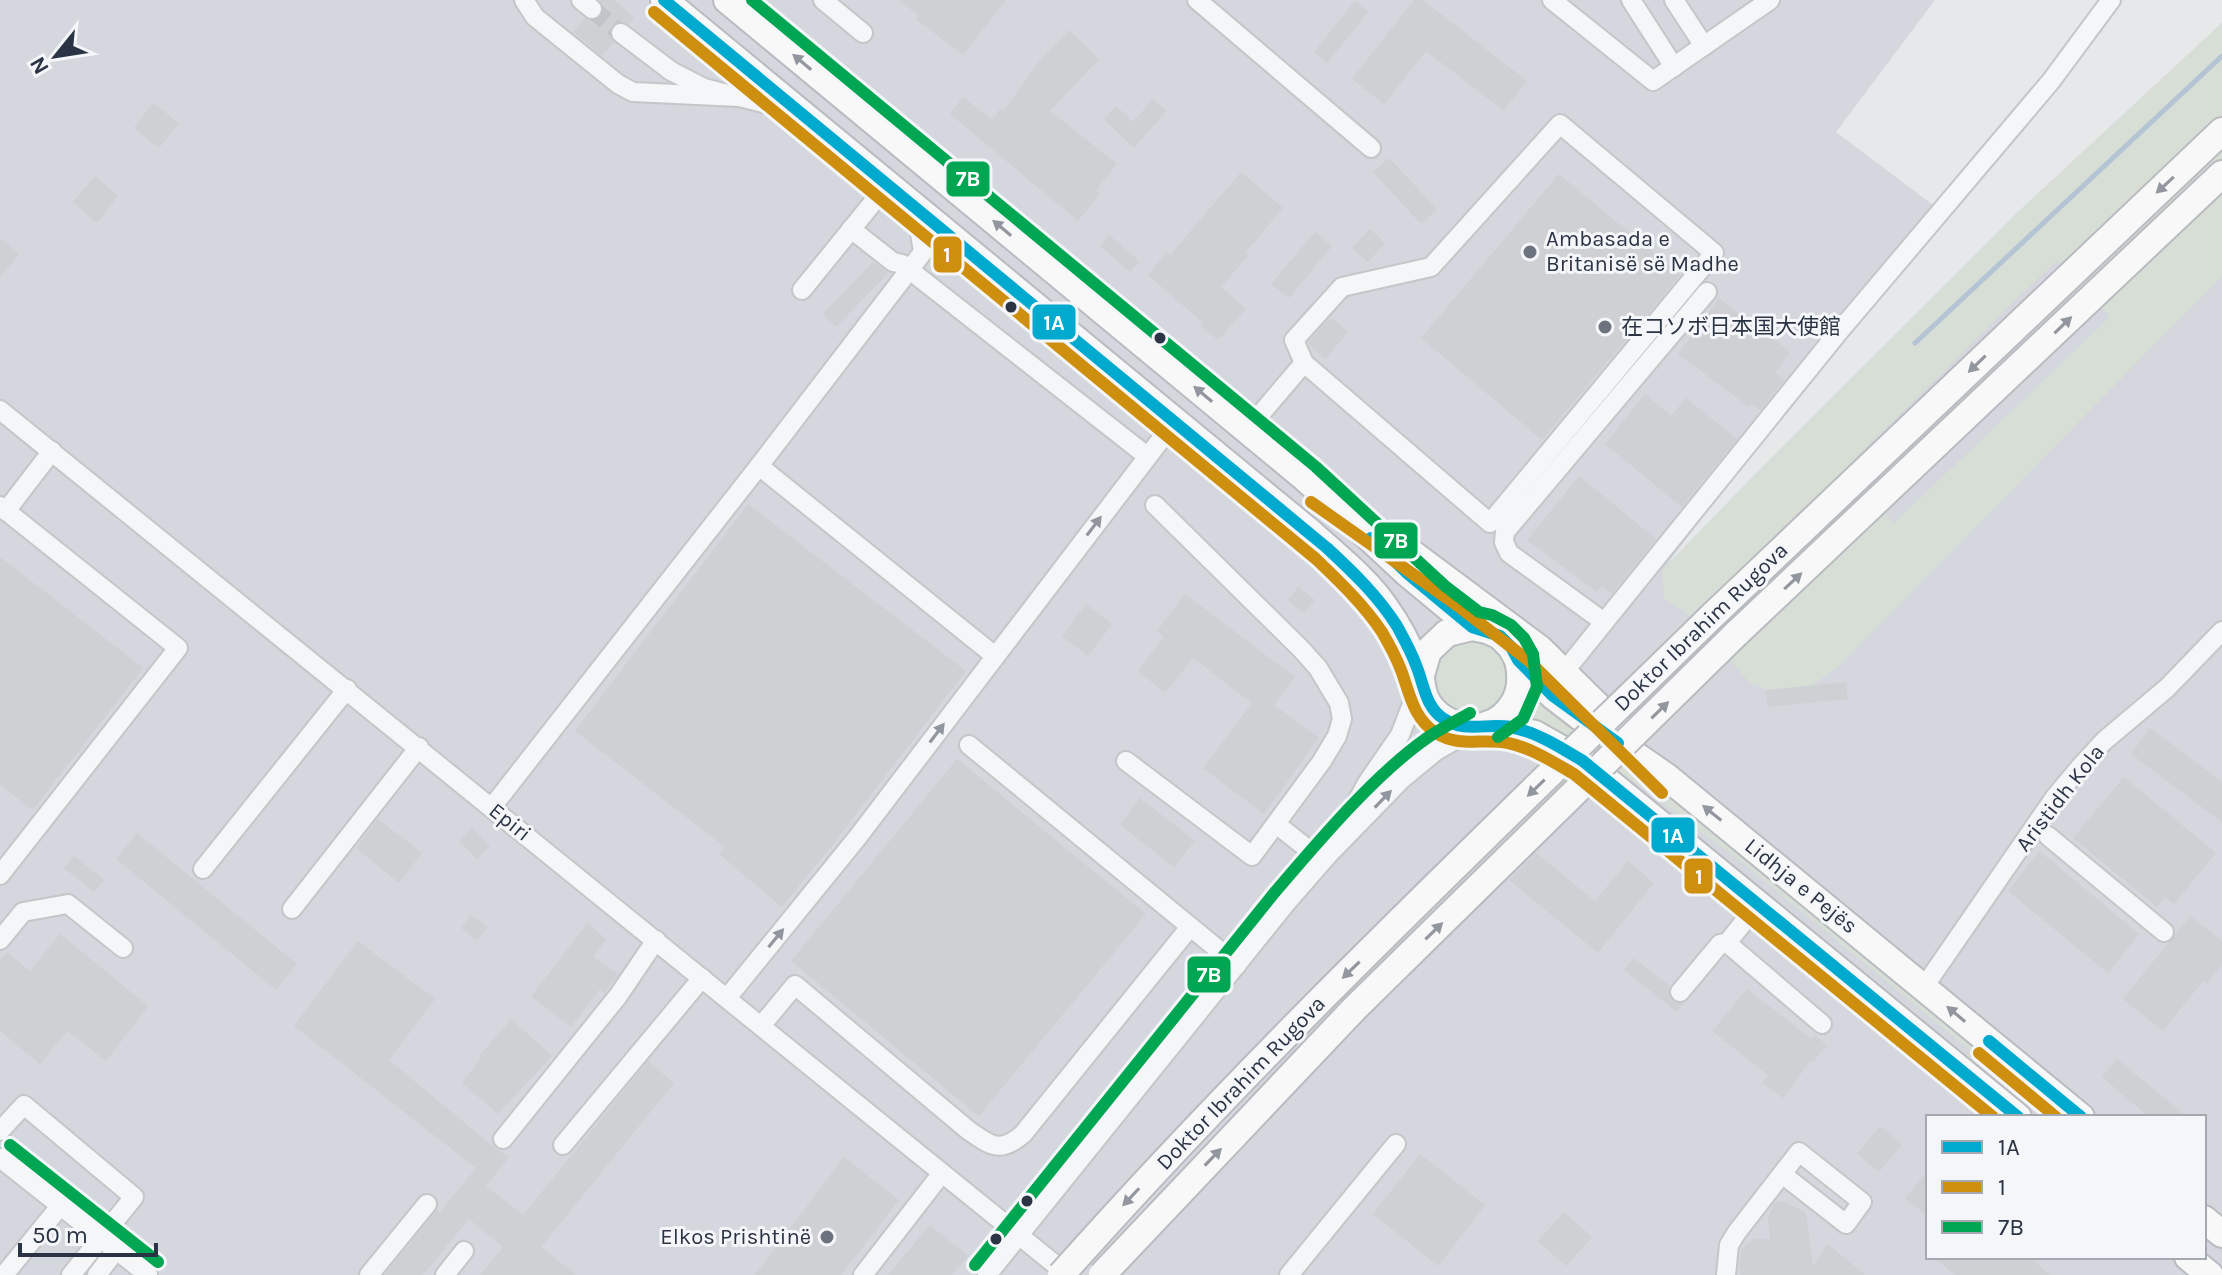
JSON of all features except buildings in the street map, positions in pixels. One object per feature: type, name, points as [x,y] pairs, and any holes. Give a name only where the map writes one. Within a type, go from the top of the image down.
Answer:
[{"type":"highway","name":"Lidhja e Pejës","points":[[664,0],[1311,533],[1364,582],[1392,616],[1421,677],[1425,696],[1433,710],[1446,721],[1461,726],[1535,734],[1583,761],[2016,1115]]},
{"type":"highway","name":"Lidhja e Pejës","points":[[727,0],[1306,479],[1417,582],[1472,627],[1500,636],[1553,696],[1667,777],[2079,1115]]},
{"type":"highway","name":"Doktor Ibrahim Rugova","points":[[1061,1275],[1333,987],[1712,616],[2222,131]]},
{"type":"highway","name":"Doktor Ibrahim Rugova","points":[[1102,1275],[1354,1009],[1736,634],[2222,174]]},
{"type":"highway","points":[[1306,479],[1510,624],[1564,672],[1667,777]]},
{"type":"highway","points":[[1421,677],[1428,651],[1437,641],[1459,628],[1472,627]]},
{"type":"highway","points":[[1483,726],[1501,718],[1517,698],[1521,673],[1518,660]]},
{"type":"highway","points":[[2206,1221],[2222,1234]]},
{"type":"street","points":[[524,0],[535,17],[618,84],[633,92],[739,97]]},
{"type":"street","points":[[823,0],[863,33]]},
{"type":"street","points":[[1197,0],[1371,148]]},
{"type":"street","points":[[1552,0],[1653,81],[1770,0]]},
{"type":"street","points":[[1631,0],[1674,67]]},
{"type":"street","points":[[1674,0],[1704,46]]},
{"type":"street","points":[[1564,672],[1837,334],[2051,81],[2111,0]]},
{"type":"street","points":[[621,33],[654,59],[704,88],[801,113]]},
{"type":"street","points":[[1560,124],[1714,253],[1490,523],[1304,363],[1294,340],[1342,287],[1431,267],[1560,124]]},
{"type":"street","points":[[802,290],[888,184]]},
{"type":"street","points":[[916,208],[927,283]]},
{"type":"street","points":[[851,229],[893,262],[902,264],[927,283],[1147,456]]},
{"type":"street","points":[[492,807],[923,252]]},
{"type":"street","points":[[1604,622],[1509,553],[1504,542],[1505,532],[1707,292]]},
{"type":"street","points":[[1247,430],[1304,363]]},
{"type":"street","name":"Epiri","points":[[0,410],[1068,1275]]},
{"type":"street","points":[[727,998],[857,838],[1175,421]]},
{"type":"street","points":[[0,875],[178,648],[3,509],[52,451]]},
{"type":"street","points":[[759,466],[995,656]]},
{"type":"street","points":[[1126,761],[1252,856],[1337,736],[1342,719],[1339,703],[1318,668],[1155,505]]},
{"type":"street","name":"Aristidh Kola","points":[[1924,987],[2055,797],[2104,741],[2167,688],[2222,631]]},
{"type":"street","points":[[1326,858],[1367,783],[1400,735],[1421,677]]},
{"type":"street","points":[[203,869],[347,689]]},
{"type":"street","points":[[987,1275],[1326,858],[1417,766],[1436,751],[1483,726]]},
{"type":"street","points":[[969,745],[1237,965]]},
{"type":"street","points":[[292,909],[419,747]]},
{"type":"street","points":[[1276,824],[1326,858]]},
{"type":"street","points":[[2048,836],[2164,932]]},
{"type":"street","points":[[1680,992],[1720,944],[1727,943],[1759,903]]},
{"type":"street","points":[[0,940],[23,912],[68,904],[123,948]]},
{"type":"street","points":[[761,1026],[795,985],[968,1130],[995,1146],[1005,1147],[1023,1134],[1190,927]]},
{"type":"street","points":[[503,1139],[618,996],[656,940]]},
{"type":"street","points":[[1727,943],[1822,1024]]},
{"type":"street","points":[[563,1145],[702,978]]},
{"type":"street","points":[[0,1131],[24,1105],[134,1197],[109,1244],[97,1275]]},
{"type":"street","points":[[1289,1275],[1396,1144]]},
{"type":"street","points":[[0,1158],[148,1275]]},
{"type":"street","points":[[863,1275],[942,1173]]},
{"type":"street","points":[[1726,1275],[1729,1245],[1782,1174]]},
{"type":"street","points":[[369,1275],[427,1204]]},
{"type":"street","points":[[4,1275],[61,1205]]},
{"type":"street","points":[[71,1275],[109,1244]]},
{"type":"street","points":[[445,1275],[464,1251]]},
{"type":"shaded area","points":[[0,0],[1935,0],[1836,132],[1933,205],[1667,565],[2017,213],[2222,23],[2222,1275],[0,1275]]},
{"type":"shaded area","points":[[2222,23],[2222,276],[1841,664],[1793,700],[1750,683],[1684,611],[1664,599],[1662,570],[2017,213]],"holes":[[[2057,260],[2110,317],[1894,523],[1845,468]]]},
{"type":"shaded area","points":[[1479,643],[1501,658],[1507,678],[1505,692],[1497,703],[1486,711],[1465,713],[1447,703],[1439,692],[1437,671],[1447,653],[1458,645]]},
{"type":"shaded area","points":[[1537,692],[1720,834],[2068,1115],[2049,1115],[1740,861],[1583,744],[1527,716]]},
{"type":"waterway","points":[[1915,343],[2222,56]]},
{"type":"tunnel","points":[[592,9],[621,33]]},
{"type":"transit line","name":"1A","points":[[664,0],[1327,548],[1356,575],[1390,615],[1414,660],[1429,702],[1444,719],[1460,726],[1502,726],[1530,732],[1583,761],[2016,1115]]},
{"type":"transit line","name":"7B","points":[[752,0],[1316,467],[1445,586],[1479,612],[1511,625],[1524,638],[1533,654],[1537,687],[1523,719],[1498,737]]},
{"type":"transit line","name":"1","points":[[654,12],[1316,559],[1360,603],[1382,632],[1399,665],[1413,705],[1428,727],[1453,740],[1517,745],[1574,774],[1991,1115]]},
{"type":"transit line","name":"1","points":[[1311,502],[1458,606],[1529,661],[1662,793]]},
{"type":"transit line","name":"1A","points":[[1371,538],[1408,574],[1472,627],[1500,636],[1553,696],[1618,743]]},
{"type":"transit line","name":"7B","points":[[975,1265],[1275,892],[1328,831],[1407,753],[1470,713]]},
{"type":"transit line","name":"1A","points":[[1989,1041],[2079,1115]]},
{"type":"transit line","name":"1","points":[[1979,1053],[2054,1115]]},
{"type":"transit line","name":"7B","points":[[10,1145],[158,1262]]},
{"type":"place","name":"Ambasada e Britanisë së Madhe","points":[[1530,252]]},
{"type":"place","name":"在コソボ日本国大使館","points":[[1605,327]]},
{"type":"place","name":"Elkos Prishtinë","points":[[827,1237]]}]
